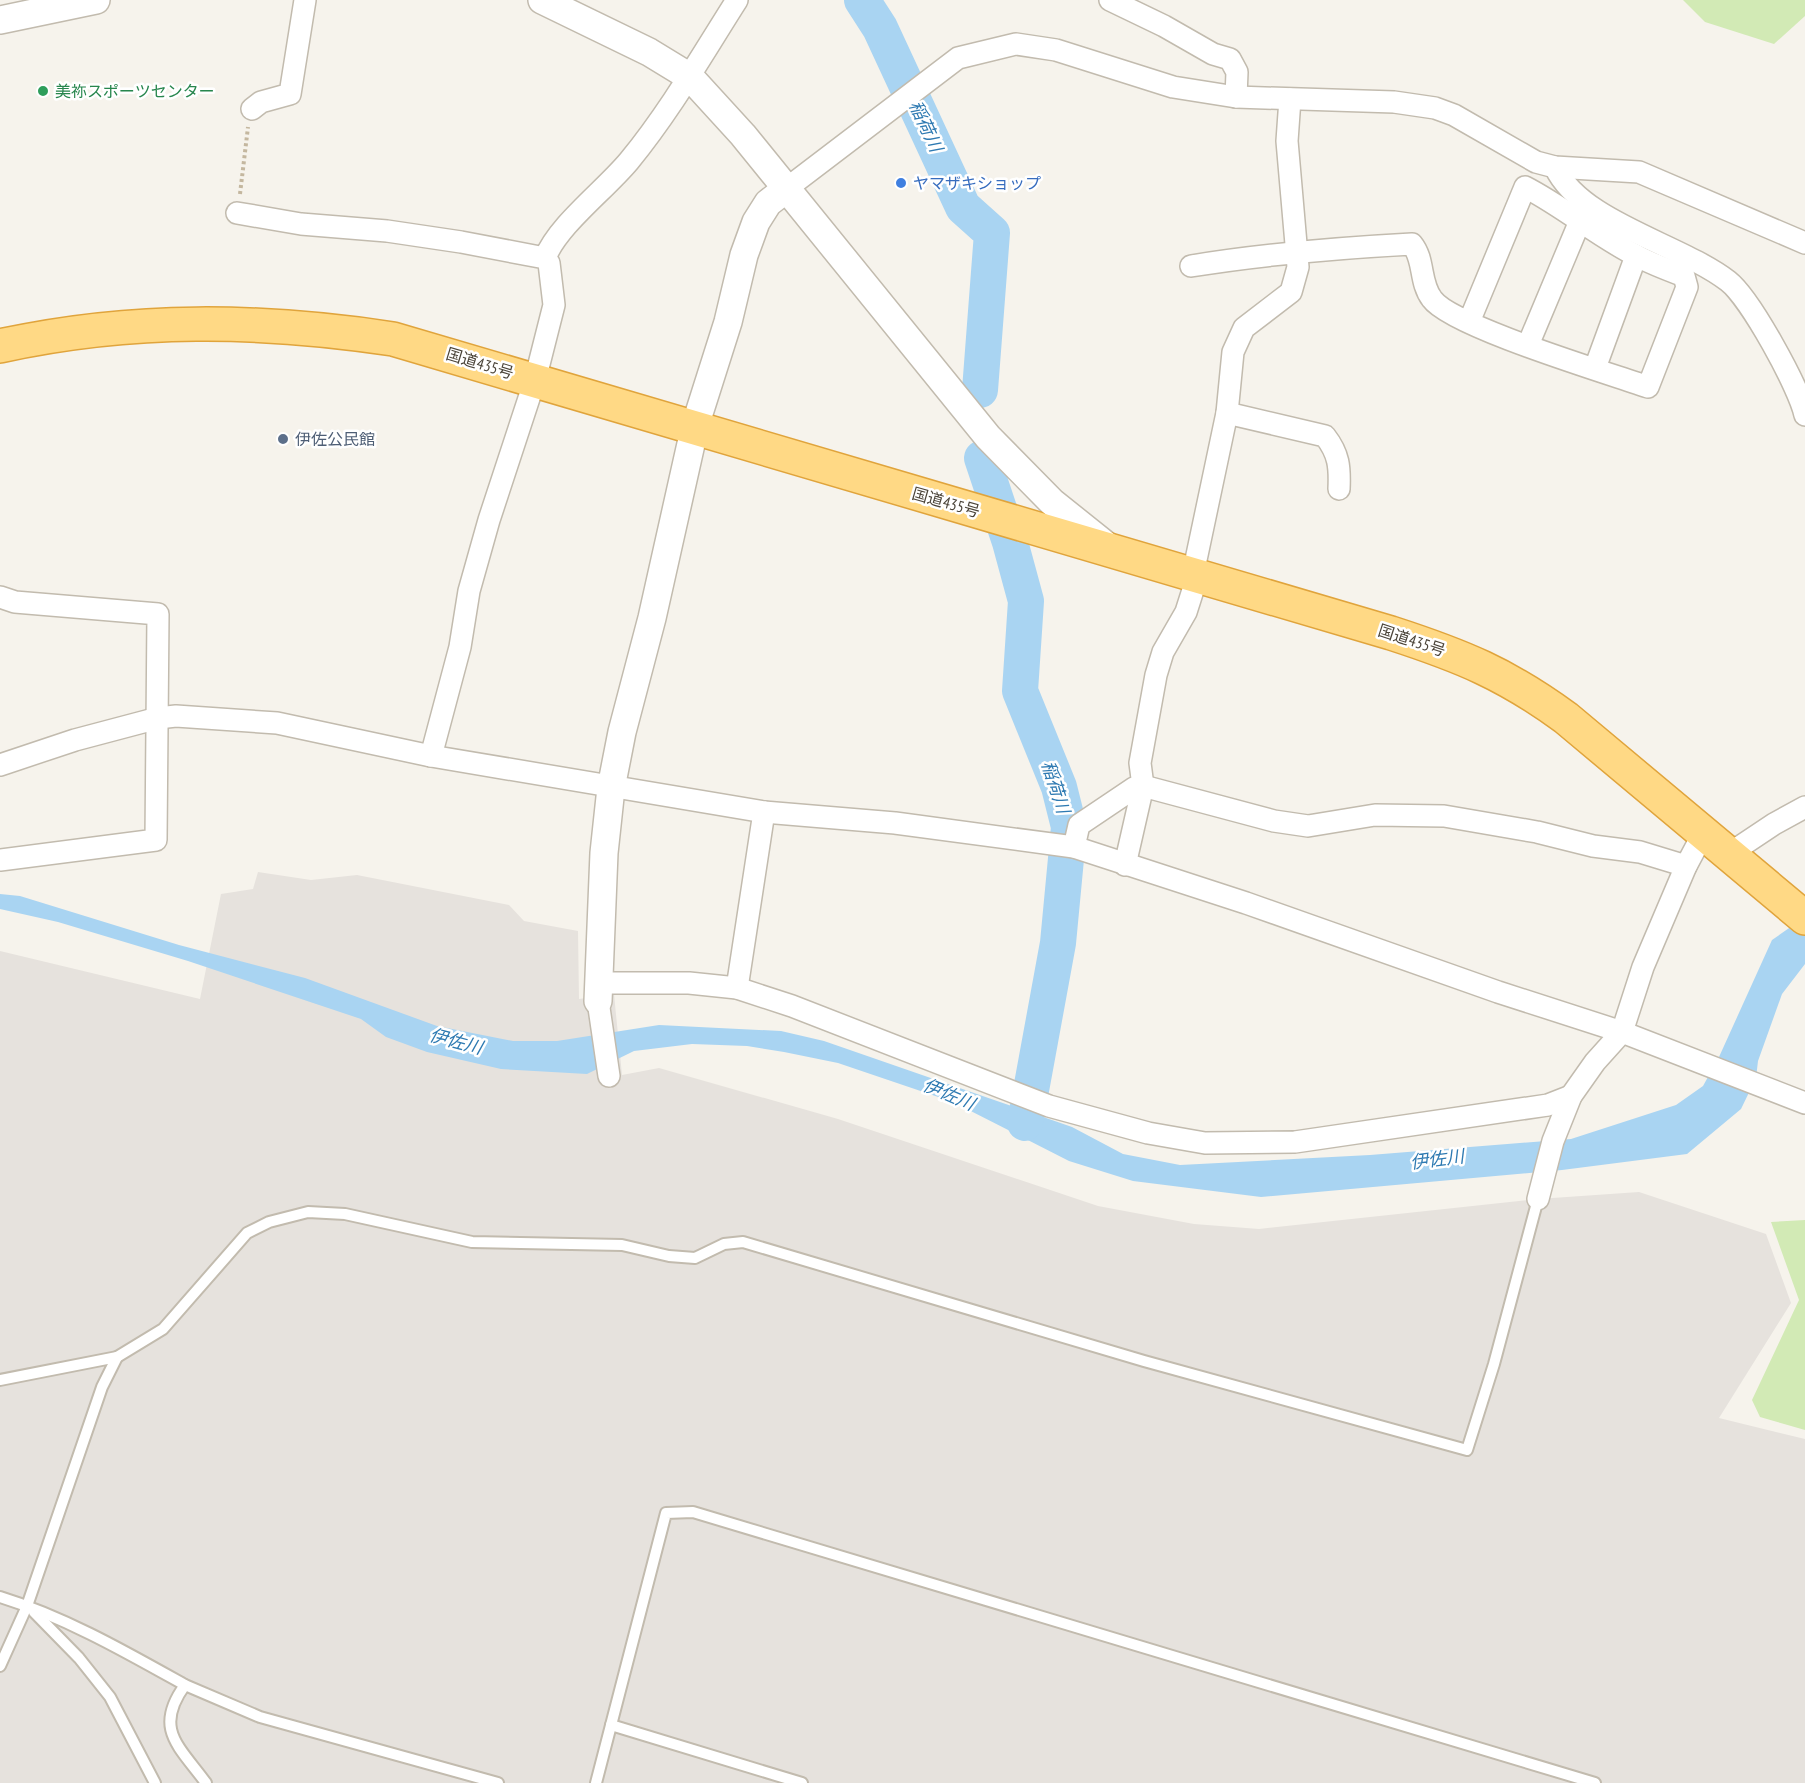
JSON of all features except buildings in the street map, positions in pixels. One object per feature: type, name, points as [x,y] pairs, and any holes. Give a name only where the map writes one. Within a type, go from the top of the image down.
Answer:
[{"type":"highway","name":"国道435号","points":[[0,346],[89,330],[158,323],[284,324],[393,339],[1113,550],[1440,649],[1496,672],[1534,694],[1566,718],[1805,918]]},
{"type":"street","points":[[0,20],[96,0]]},
{"type":"street","points":[[252,109],[261,102],[290,94],[305,0]]},
{"type":"street","points":[[542,0],[650,52],[690,77],[718,106],[965,411],[1021,474],[1052,502],[1113,550]]},
{"type":"street","points":[[431,756],[460,647],[470,591],[489,520],[535,380],[554,305],[553,280],[545,258],[554,241],[629,161],[690,77],[737,0]]},
{"type":"street","points":[[1110,0],[1164,26],[1213,54],[1230,58],[1237,72],[1236,97]]},
{"type":"street","points":[[609,1076],[598,992],[604,853],[611,788],[694,426],[756,222],[768,203],[958,58],[996,46],[1016,44],[1056,50],[1173,87],[1236,97],[1394,102],[1435,108],[1454,115],[1536,162],[1555,167],[1639,172],[1805,243]]},
{"type":"street","points":[[1125,865],[1143,786],[1140,763],[1156,675],[1164,652],[1186,612],[1193,590],[1192,574],[1227,413],[1233,352],[1244,328],[1291,292],[1299,254],[1287,141],[1290,99]]},
{"type":"street","points":[[1555,167],[1561,181],[1602,215],[1686,255],[1730,282],[1761,324],[1792,382],[1805,415]]},
{"type":"street","points":[[1191,266],[1261,255],[1412,244],[1420,253],[1422,277],[1430,298],[1442,310],[1468,322],[1528,345],[1648,387],[1687,287],[1684,276],[1636,256],[1580,221],[1556,202],[1526,187],[1468,322]]},
{"type":"street","points":[[237,213],[301,224],[387,231],[545,258]]},
{"type":"street","points":[[1528,345],[1580,221]]},
{"type":"street","points":[[1595,368],[1636,256]]},
{"type":"street","points":[[1227,413],[1325,436],[1335,448],[1340,463],[1339,489]]},
{"type":"street","points":[[0,597],[15,602],[158,614],[159,718],[156,840],[0,860]]},
{"type":"street","points":[[0,765],[75,740],[159,718],[176,716],[277,723],[431,756],[764,812],[895,822],[1074,847],[1622,1032],[1805,1103]]},
{"type":"street","points":[[1074,847],[1079,825],[1134,788],[1143,786],[1274,821],[1308,826],[1375,814],[1444,816],[1537,832],[1593,846],[1640,852],[1686,866]]},
{"type":"street","points":[[1729,854],[1774,824],[1805,807]]},
{"type":"street","points":[[737,988],[764,812]]},
{"type":"street","points":[[1538,1199],[1553,1141],[1568,1104],[1595,1062],[1622,1032],[1643,967],[1686,866],[1703,834]]},
{"type":"street","points":[[598,992],[688,982],[737,988],[792,1006],[1049,1106],[1148,1133],[1205,1143],[1295,1142],[1548,1104],[1568,1104]]},
{"type":"lane","points":[[0,1380],[117,1357],[163,1329],[247,1233],[269,1221],[308,1212],[345,1214],[472,1242],[622,1245],[669,1256],[695,1258],[724,1244],[743,1242],[1144,1361],[1467,1450],[1494,1364],[1538,1199]]},
{"type":"lane","points":[[0,1666],[27,1606],[102,1387],[117,1357]]},
{"type":"lane","points":[[596,1783],[666,1513],[693,1512],[1595,1783]]},
{"type":"lane","points":[[0,1597],[27,1606],[129,1654],[185,1684],[260,1717],[498,1783]]},
{"type":"lane","points":[[27,1606],[79,1658],[110,1697],[155,1783]]},
{"type":"lane","points":[[185,1684],[170,1711],[170,1732],[206,1783]]},
{"type":"lane","points":[[611,1725],[802,1783]]},
{"type":"path","points":[[237,213],[252,109]]},
{"type":"shaded area","points":[[258,872],[311,880],[357,875],[509,905],[524,921],[578,931],[579,999],[614,994],[622,1075],[659,1068],[838,1119],[1098,1206],[1194,1224],[1259,1229],[1538,1199],[1639,1192],[1766,1234],[1791,1303],[1719,1418],[1805,1439],[1805,1783],[0,1783],[0,951],[200,999],[221,894],[253,889]]},
{"type":"green space","points":[[1683,0],[1805,0],[1805,16],[1774,44],[1705,22]]},
{"type":"green space","points":[[1805,1220],[1805,1430],[1760,1417],[1752,1400],[1799,1300],[1771,1222]]},
{"type":"water","name":"伊佐川","points":[[0,894],[20,896],[179,945],[305,978],[437,1026],[513,1041],[557,1041],[659,1025],[781,1031],[824,1041],[1072,1127],[1123,1154],[1180,1165],[1370,1155],[1571,1139],[1676,1105],[1703,1086],[1719,1057],[1772,940],[1805,917],[1805,964],[1782,994],[1758,1061],[1756,1078],[1741,1109],[1687,1154],[1562,1170],[1261,1197],[1133,1181],[1069,1161],[953,1102],[838,1063],[784,1052],[747,1046],[692,1044],[634,1051],[587,1074],[501,1069],[427,1052],[386,1037],[361,1019],[188,961],[58,922],[0,909]]},
{"type":"waterway","name":"稲荷川","points":[[862,0],[880,28],[963,207],[992,233],[980,390]]},
{"type":"waterway","name":"稲荷川","points":[[982,458],[1010,542],[1026,601],[1020,691],[1059,787],[1069,827],[1058,943],[1025,1123]]},
{"type":"place","name":"美祢スポーツセンター","points":[[43,91]]},
{"type":"place","name":"ヤマザキショップ","points":[[901,183]]},
{"type":"place","name":"伊佐公民館","points":[[283,439]]}]
